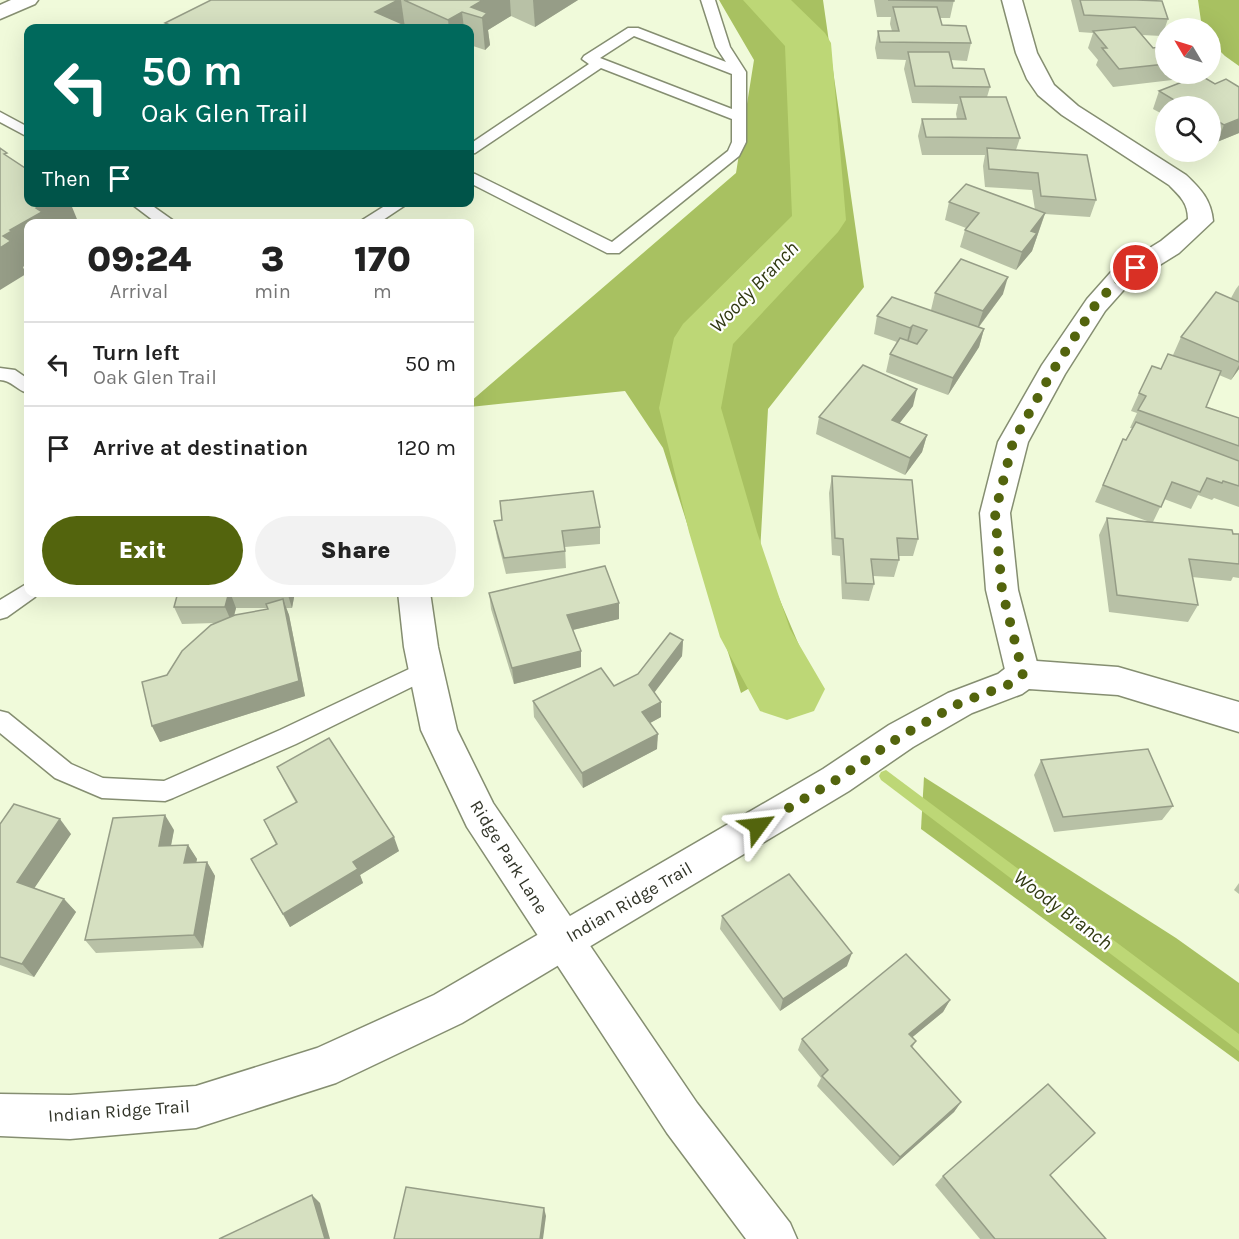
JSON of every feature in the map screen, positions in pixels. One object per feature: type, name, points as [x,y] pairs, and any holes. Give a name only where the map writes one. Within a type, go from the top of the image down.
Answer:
[{"type":"street","points":[[1012,0],[1024,48],[1039,79],[1055,99],[1171,175],[1190,192],[1200,206],[1201,221],[1170,247],[1120,278],[1096,304],[1052,372],[1013,442],[995,513],[1002,590],[1023,674],[1118,681],[1239,717]]},
{"type":"street","name":"Ridge Park Lane","points":[[415,597],[426,670],[439,730],[480,815],[682,1118],[774,1239]]},
{"type":"street","name":"Indian Ridge Trail","points":[[0,1115],[70,1117],[196,1107],[309,1071],[448,1010],[836,780],[901,736],[960,703],[1010,684],[1023,674]]},
{"type":"lane","points":[[474,179],[613,249],[734,153],[739,142],[739,72],[723,47],[708,0]]},
{"type":"lane","points":[[739,72],[633,31],[589,59],[740,117]]},
{"type":"lane","points":[[474,147],[600,63]]},
{"type":"lane","points":[[0,116],[24,131]]},
{"type":"lane","points":[[144,207],[162,219]]},
{"type":"lane","points":[[372,219],[390,207]]},
{"type":"lane","points":[[0,374],[9,374],[24,384]]},
{"type":"lane","points":[[0,611],[24,594]]},
{"type":"lane","points":[[0,720],[63,771],[102,788],[165,791],[288,738],[426,670]]},
{"type":"green space","points":[[719,0],[823,0],[864,287],[768,409],[760,553],[804,657],[741,693],[663,448],[625,391],[474,407],[474,399],[736,173],[754,60]]},
{"type":"green space","points":[[1198,0],[1239,0],[1239,66],[1221,52],[1221,18],[1201,18]]},
{"type":"green space","points":[[924,777],[1176,938],[1239,983],[1239,1062],[921,829]]},
{"type":"building","points":[[211,0],[398,0],[375,12],[403,24],[167,24],[165,23]]},
{"type":"building","points":[[404,0],[483,0],[471,7],[487,13],[482,18],[462,12],[448,20]]},
{"type":"building","points":[[888,0],[954,0],[954,1]]},
{"type":"building","points":[[1080,0],[1137,0],[1162,1],[1168,18],[1155,18],[1084,15]]},
{"type":"building","points":[[893,7],[937,7],[942,25],[966,26],[971,43],[880,42],[878,31],[899,31]]},
{"type":"building","points":[[1135,27],[1155,48],[1155,65],[1119,69],[1102,48],[1107,48],[1093,31]]},
{"type":"building","points":[[908,52],[949,52],[953,68],[984,69],[990,87],[915,86]]},
{"type":"building","points":[[1226,79],[1239,87],[1239,119],[1224,125],[1221,123],[1221,96],[1167,96],[1159,91],[1177,84],[1221,84],[1221,81]]},
{"type":"building","points":[[960,97],[1006,97],[1020,138],[926,137],[922,119],[966,119]]},
{"type":"building","points":[[0,148],[7,153],[4,154],[24,167],[24,207],[38,207],[36,208],[42,212],[30,219],[24,219],[24,222],[3,236],[11,241],[0,248]]},
{"type":"building","points":[[987,148],[1087,155],[1096,200],[1041,196],[1038,173],[989,169]]},
{"type":"building","points":[[966,184],[1045,213],[1031,231],[1037,233],[1022,252],[965,230],[979,213],[949,202]]},
{"type":"building","points":[[961,259],[1008,277],[983,311],[935,293]]},
{"type":"building","points":[[1216,292],[1239,302],[1239,362],[1181,337]]},
{"type":"building","points":[[892,297],[984,329],[953,378],[890,354],[900,338],[917,344],[927,330],[913,325],[910,328],[877,316]]},
{"type":"building","points":[[1168,354],[1221,371],[1206,407],[1239,418],[1239,446],[1138,410],[1146,396],[1139,393],[1152,366],[1161,369]]},
{"type":"building","points":[[863,365],[917,389],[892,420],[927,435],[910,458],[819,417]]},
{"type":"building","points":[[1136,422],[1239,461],[1239,486],[1207,478],[1200,492],[1172,482],[1161,507],[1103,485],[1123,439],[1126,440]]},
{"type":"building","points":[[832,476],[912,480],[918,539],[897,538],[899,560],[871,559],[874,584],[846,583],[843,539],[835,538]]},
{"type":"building","points":[[593,491],[600,527],[562,531],[565,551],[504,558],[494,521],[502,520],[500,501]]},
{"type":"building","points":[[1107,518],[1232,530],[1233,534],[1239,534],[1239,564],[1189,559],[1198,605],[1117,595]]},
{"type":"building","points":[[605,566],[619,603],[567,615],[581,651],[512,668],[489,593]]},
{"type":"building","points":[[177,597],[228,597],[225,607],[174,607]]},
{"type":"building","points":[[283,599],[299,681],[152,726],[142,682],[167,675],[182,651],[211,625],[235,615],[268,609],[266,604]]},
{"type":"building","points":[[670,633],[683,640],[649,685],[661,702],[642,712],[658,734],[582,773],[533,701],[601,668],[614,686],[638,674]]},
{"type":"building","points":[[329,738],[394,837],[353,862],[358,869],[283,914],[251,859],[277,844],[264,820],[297,802],[277,767]]},
{"type":"building","points":[[1148,749],[1173,806],[1063,817],[1041,760]]},
{"type":"building","points":[[14,804],[60,819],[17,882],[64,899],[22,964],[0,957],[0,824]]},
{"type":"building","points":[[165,815],[159,846],[188,845],[184,863],[207,862],[194,935],[85,940],[113,818]]},
{"type":"building","points":[[789,874],[852,953],[783,999],[722,916]]},
{"type":"building","points":[[906,954],[950,1000],[909,1034],[916,1041],[911,1046],[961,1102],[900,1157],[822,1076],[828,1070],[802,1039]]},
{"type":"building","points":[[1048,1084],[1095,1133],[1050,1175],[1106,1239],[995,1239],[943,1176]]},
{"type":"building","points":[[406,1187],[544,1208],[540,1239],[394,1239]]},
{"type":"building","points":[[312,1195],[325,1239],[219,1239]]},
{"type":"waterway","name":"Woody Branch","points":[[765,0],[808,43],[819,220],[704,338],[690,408],[723,532],[756,637],[787,689]]},
{"type":"waterway","name":"Woody Branch","points":[[886,776],[1239,1043]]},
{"type":"route","points":[[758,826],[836,780],[901,736],[960,703],[1010,684],[1023,674],[1002,590],[995,513],[1013,442],[1052,372],[1096,304],[1120,278],[1136,268]]}]
